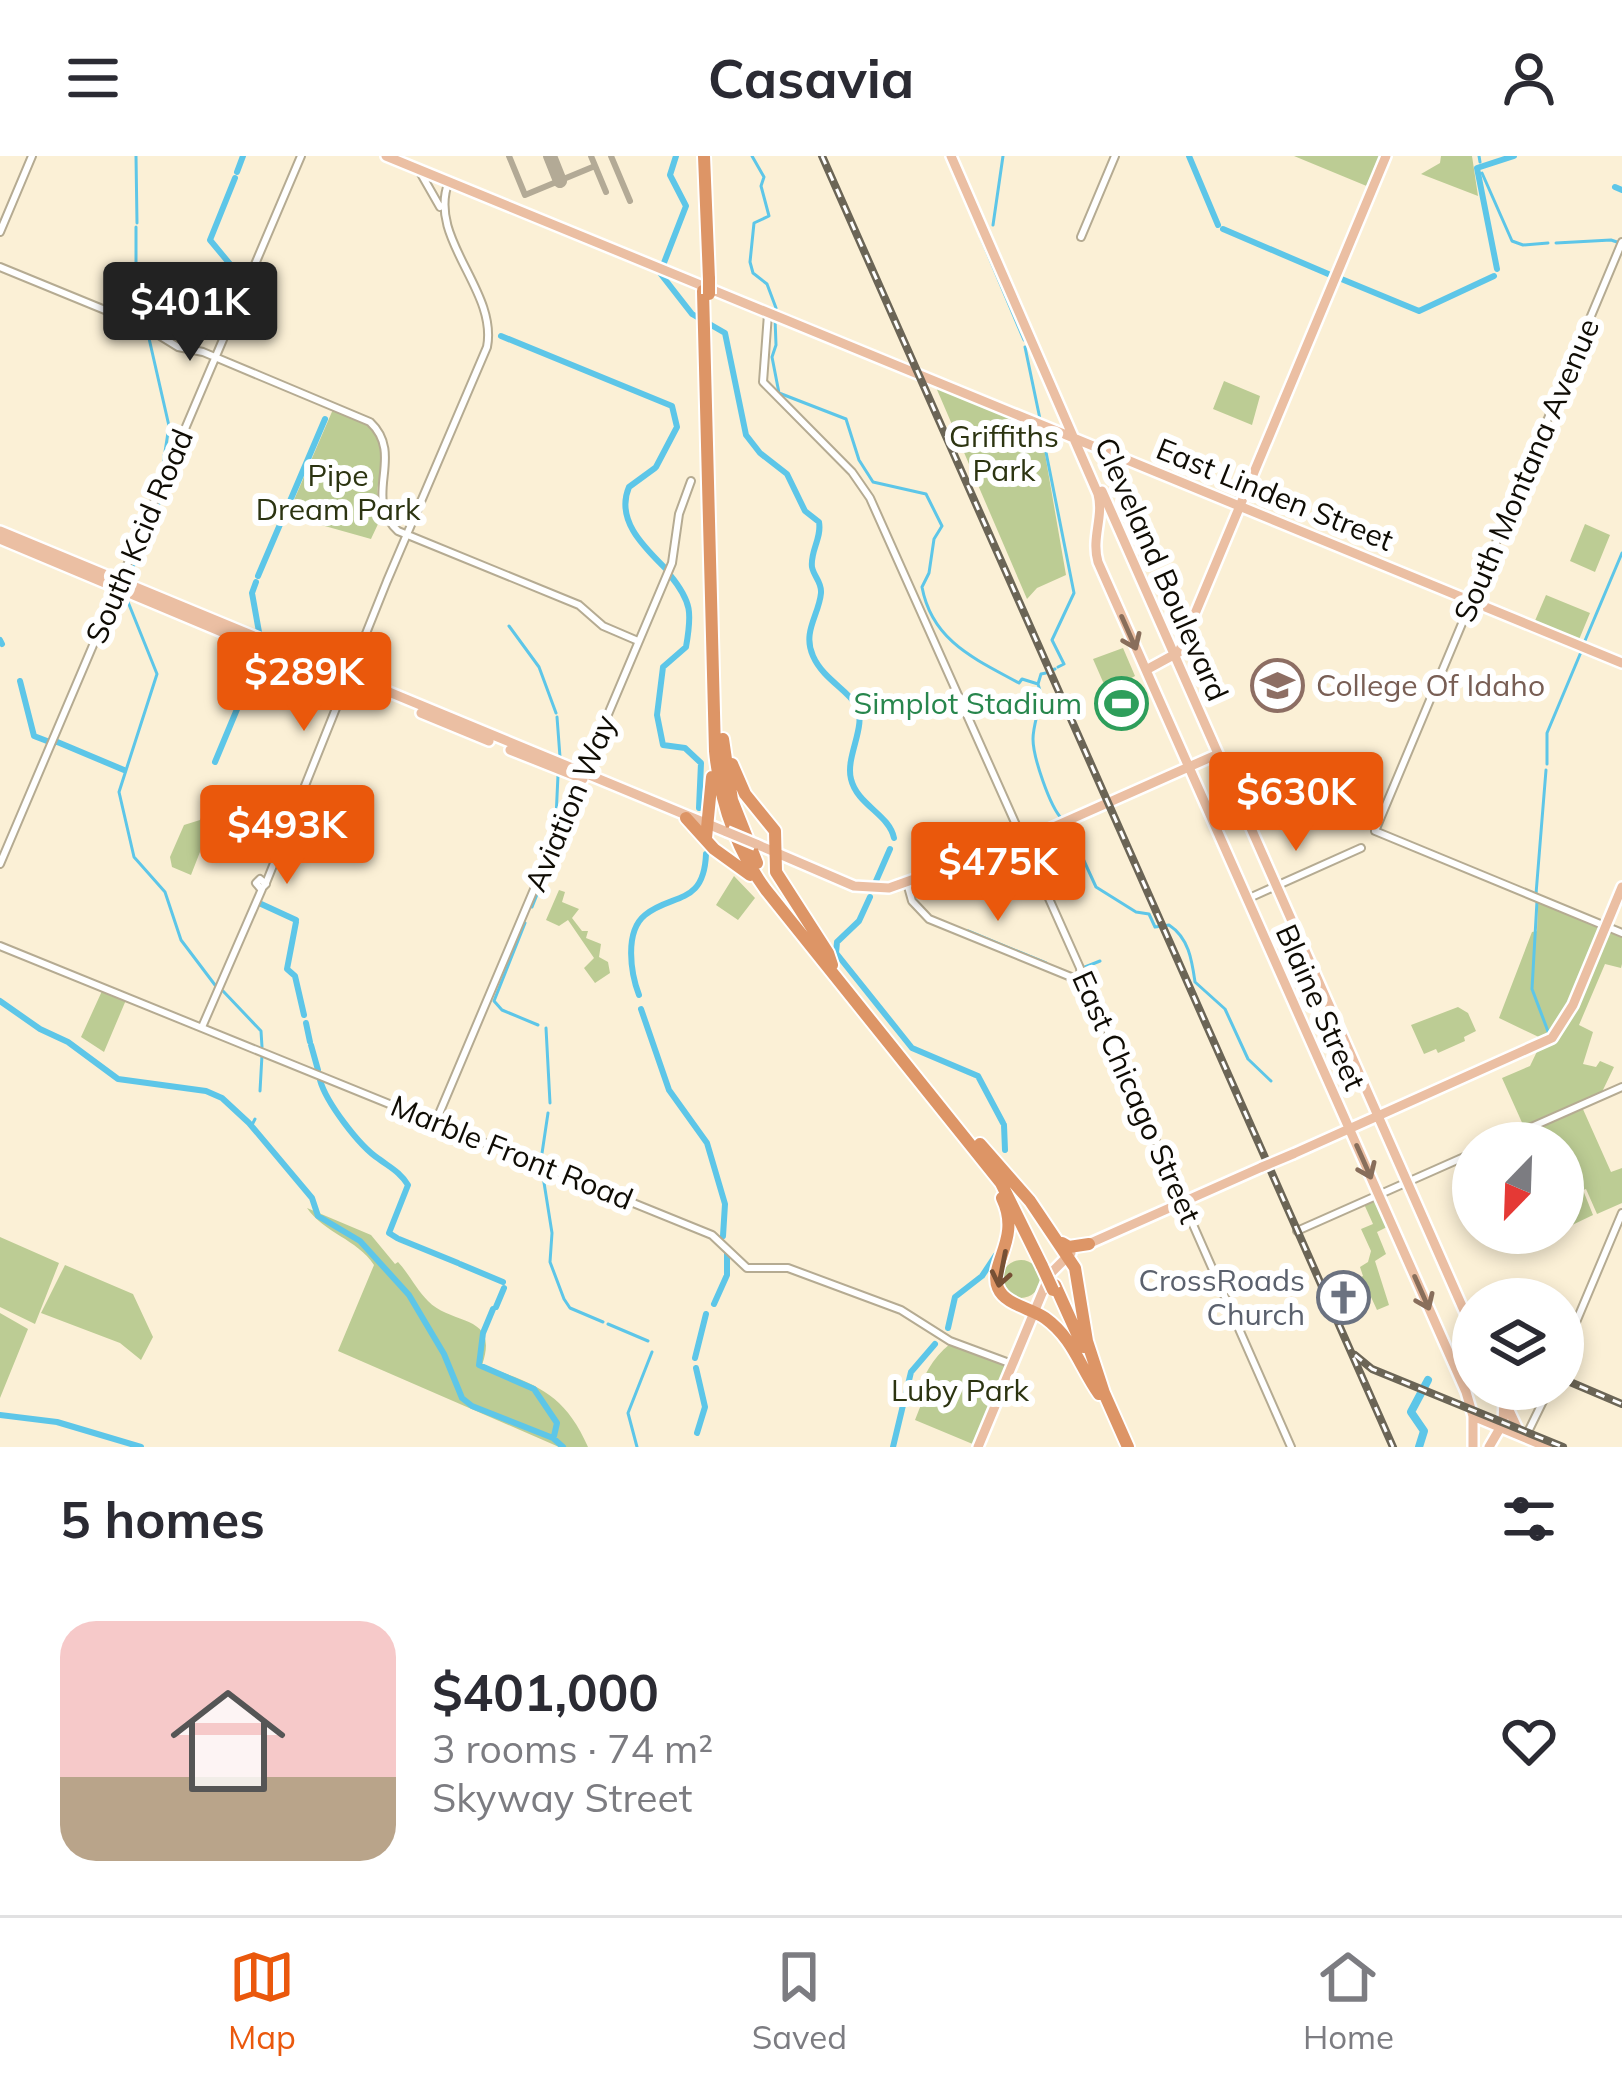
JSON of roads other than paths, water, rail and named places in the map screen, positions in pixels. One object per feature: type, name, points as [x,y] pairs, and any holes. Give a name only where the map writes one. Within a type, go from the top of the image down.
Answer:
[{"type":"highway","points":[[701,156],[719,710],[717,775],[730,825],[756,876],[1008,1194],[1043,1264]]},
{"type":"highway","points":[[706,838],[719,710]]},
{"type":"highway","points":[[719,710],[733,768],[745,794],[775,831],[783,855],[776,865],[781,880],[832,965]]},
{"type":"highway","points":[[719,710],[726,771],[742,832],[776,892],[1008,1188],[1125,1447]]},
{"type":"highway","points":[[687,816],[704,813],[712,800]]},
{"type":"highway","points":[[687,816],[799,930]]},
{"type":"highway","points":[[909,1061],[1060,1241],[1081,1284],[1087,1341],[1102,1395]]},
{"type":"highway","points":[[963,1136],[1008,1211],[1010,1237],[997,1286],[1008,1300],[1034,1311],[1066,1337],[1102,1395]]},
{"type":"highway","points":[[1060,1241],[1069,1247],[1089,1244]]},
{"type":"highway","points":[[1054,1288],[1102,1395]]},
{"type":"main road","points":[[386,156],[1064,427]]},
{"type":"main road","name":"Cleveland Boulevard","points":[[952,156],[1064,427],[1081,442],[1094,483]]},
{"type":"main road","name":"Cleveland Boulevard","points":[[952,156],[1081,442],[1105,512],[1218,754],[1452,1284]]},
{"type":"main road","points":[[1146,670],[1174,657],[1386,156]]},
{"type":"main road","name":"East Linden Street","points":[[1081,442],[1622,663]]},
{"type":"main road","name":"Blaine Street","points":[[1094,483],[1105,512],[1095,554],[1473,1416]]},
{"type":"main road","points":[[0,535],[522,748],[621,794],[706,823],[860,887],[882,889],[907,883],[1024,840],[1218,754]]},
{"type":"main road","points":[[119,584],[210,618],[483,739],[687,816]]},
{"type":"main road","points":[[483,739],[487,736],[522,748]]},
{"type":"main road","points":[[621,794],[651,800]]},
{"type":"main road","points":[[978,1447],[1050,1274],[1068,1255],[1552,1038],[1573,1005],[1622,887]]},
{"type":"main road","points":[[1490,1447],[1502,1428],[1501,1410]]},
{"type":"main road","points":[[1509,1410],[1521,1436]]},
{"type":"main road","points":[[1473,1447],[1473,1416],[1547,1447]]},
{"type":"main road","points":[[1490,1447],[1500,1437],[1521,1436]]},
{"type":"street","points":[[0,232],[32,156]]},
{"type":"street","name":"South Kcid Road","points":[[0,864],[301,156]]},
{"type":"street","points":[[1081,238],[1115,156]]},
{"type":"street","points":[[202,1027],[489,340],[487,322],[429,181],[412,167]]},
{"type":"street","points":[[444,216],[449,181]]},
{"type":"street","name":"South Montana Avenue","points":[[1605,926],[1375,831],[1622,242]]},
{"type":"street","points":[[0,267],[144,326],[178,346],[361,416],[375,426],[387,451],[380,489],[389,523],[407,535],[579,605],[603,626],[638,641]]},
{"type":"street","name":"East Chicago Street","points":[[768,310],[763,382],[852,472],[870,498],[1291,1447]]},
{"type":"street","name":"Aviation Way","points":[[436,1121],[672,563],[679,514],[691,481]]},
{"type":"street","points":[[1247,899],[1361,848]]},
{"type":"street","points":[[907,883],[916,907],[933,921],[1081,982]]},
{"type":"street","points":[[1605,926],[1622,933]]},
{"type":"street","name":"Marble Front Road","points":[[0,946],[712,1235],[747,1268],[788,1268],[895,1307],[950,1341],[1012,1364]]},
{"type":"street","points":[[1071,977],[1080,968]]},
{"type":"street","points":[[1543,1122],[1622,1087]]},
{"type":"street","points":[[1297,1231],[1452,1162]]},
{"type":"street","points":[[1584,1303],[1622,1213]]},
{"type":"street","points":[[1521,1436],[1536,1410]]},
{"type":"waterway","points":[[136,156],[137,223]]},
{"type":"waterway","points":[[237,172],[243,156]]},
{"type":"waterway","points":[[676,156],[670,175],[686,206],[660,273],[692,314],[725,333],[746,435],[787,474],[805,511],[819,522],[812,567],[821,593],[810,647],[823,671],[856,705],[859,722],[851,779],[894,838]]},
{"type":"waterway","points":[[752,156],[764,177],[761,186],[769,216],[754,223],[750,262],[753,273],[767,284],[776,308]]},
{"type":"waterway","points":[[993,225],[1003,156]]},
{"type":"waterway","points":[[1189,156],[1218,225]]},
{"type":"waterway","points":[[1479,156],[1480,162]]},
{"type":"waterway","points":[[1497,269],[1477,168],[1514,156]]},
{"type":"waterway","points":[[1482,173],[1512,241],[1548,243]]},
{"type":"waterway","points":[[235,178],[210,240],[244,281]]},
{"type":"waterway","points":[[1615,187],[1622,190]]},
{"type":"waterway","points":[[136,227],[136,274],[146,323]]},
{"type":"waterway","points":[[1223,229],[1333,276]]},
{"type":"waterway","points":[[981,238],[1024,340]]},
{"type":"waterway","points":[[1556,243],[1620,243]]},
{"type":"waterway","points":[[1339,278],[1419,311],[1494,276]]},
{"type":"waterway","points":[[775,318],[772,357],[779,393],[846,419],[859,460],[873,482],[926,494],[942,526],[922,587],[927,606],[945,635],[1019,683],[1022,679],[1038,684],[1034,747],[1048,793],[1062,819]]},
{"type":"waterway","points":[[148,334],[169,426],[165,452]]},
{"type":"waterway","points":[[501,336],[672,406],[677,427],[656,467]]},
{"type":"waterway","points":[[1025,347],[1040,419]]},
{"type":"waterway","points":[[258,576],[325,419]]},
{"type":"waterway","points":[[1041,427],[1074,593],[1052,640],[1064,664],[1058,667]]},
{"type":"waterway","points":[[164,455],[164,467]]},
{"type":"waterway","points":[[655,468],[629,487],[626,511],[634,532],[666,569]]},
{"type":"waterway","points":[[150,527],[170,475]]},
{"type":"waterway","points":[[129,577],[147,534]]},
{"type":"waterway","points":[[1584,643],[1622,553]]},
{"type":"waterway","points":[[670,575],[689,608],[689,625],[686,647],[663,667],[657,715],[663,745],[685,748],[701,763],[699,808]]},
{"type":"waterway","points":[[256,582],[252,593],[259,632]]},
{"type":"waterway","points":[[126,597],[157,674],[119,792],[134,857],[165,892],[181,940],[215,985]]},
{"type":"waterway","points":[[509,626],[539,667],[556,713]]},
{"type":"waterway","points":[[0,640],[2,644]]},
{"type":"waterway","points":[[1547,764],[1547,733],[1581,652]]},
{"type":"waterway","points":[[215,762],[260,654]]},
{"type":"waterway","points":[[1038,684],[1046,673]]},
{"type":"waterway","points":[[20,681],[34,736],[47,741]]},
{"type":"waterway","points":[[557,717],[560,757]]},
{"type":"waterway","points":[[53,744],[124,770]]},
{"type":"waterway","points":[[1536,894],[1546,770]]},
{"type":"waterway","points":[[556,818],[558,775]]},
{"type":"waterway","points":[[1068,826],[1096,887],[1136,912],[1149,914],[1155,927],[1169,925],[1181,936],[1195,982],[1225,1009],[1248,1059],[1271,1081]]},
{"type":"waterway","points":[[876,881],[890,849]]},
{"type":"waterway","points":[[639,995],[631,954],[638,922],[693,890],[704,871],[706,854]]},
{"type":"waterway","points":[[532,907],[540,887]]},
{"type":"waterway","points":[[870,897],[859,921],[837,942],[836,953],[912,1048],[978,1076],[1003,1123]]},
{"type":"waterway","points":[[1537,901],[1532,989],[1549,1034]]},
{"type":"waterway","points":[[259,903],[296,920]]},
{"type":"waterway","points":[[296,922],[287,969],[295,976],[304,1015]]},
{"type":"waterway","points":[[525,923],[494,1001],[502,1010],[538,1025]]},
{"type":"waterway","points":[[968,931],[1046,963]]},
{"type":"waterway","points":[[1085,967],[1100,961]]},
{"type":"waterway","points":[[223,991],[261,1031],[262,1047]]},
{"type":"waterway","points":[[0,1001],[118,1079],[206,1091],[222,1098],[312,1198],[318,1216],[360,1241],[409,1295],[444,1354],[462,1398],[553,1438],[563,1447]]},
{"type":"waterway","points":[[641,1009],[669,1090],[707,1143],[725,1204],[723,1236]]},
{"type":"waterway","points":[[306,1023],[310,1042]]},
{"type":"waterway","points":[[546,1028],[550,1103]]},
{"type":"waterway","points":[[311,1045],[318,1070]]},
{"type":"waterway","points":[[260,1091],[262,1055]]},
{"type":"waterway","points":[[320,1080],[353,1134],[408,1185],[389,1233],[397,1238]]},
{"type":"waterway","points":[[541,1160],[548,1113]]},
{"type":"waterway","points":[[252,1125],[255,1119]]},
{"type":"waterway","points":[[1004,1125],[1005,1150]]},
{"type":"waterway","points":[[542,1170],[552,1233],[550,1262],[564,1299],[570,1308],[603,1322]]},
{"type":"waterway","points":[[399,1239],[458,1263]]},
{"type":"waterway","points":[[714,1304],[727,1275],[727,1250]]},
{"type":"waterway","points":[[948,1328],[955,1297],[982,1276],[996,1255]]},
{"type":"waterway","points":[[460,1264],[503,1282]]},
{"type":"waterway","points":[[496,1307],[504,1288]]},
{"type":"waterway","points":[[493,1309],[483,1333],[479,1365],[534,1389],[557,1423],[554,1436]]},
{"type":"waterway","points":[[695,1358],[706,1314]]},
{"type":"waterway","points":[[608,1324],[648,1341]]},
{"type":"waterway","points":[[893,1447],[911,1372],[935,1344]]},
{"type":"waterway","points":[[637,1447],[628,1413],[652,1352]]},
{"type":"waterway","points":[[696,1368],[705,1407],[697,1433]]},
{"type":"waterway","points":[[1419,1447],[1424,1431],[1411,1412],[1428,1380]]},
{"type":"waterway","points":[[0,1415],[57,1422],[141,1447]]},
{"type":"railway","points":[[822,156],[1393,1447]]},
{"type":"railway","points":[[1355,1355],[1372,1369],[1563,1447]]},
{"type":"railway","points":[[1584,1388],[1622,1404]]},
{"type":"place","name":"College Of Idaho","points":[[1277,685]]},
{"type":"place","name":"Simplot Stadium","points":[[1121,703]]},
{"type":"place","name":"CrossRoads Church","points":[[1344,1297]]},
{"type":"park label","name":"Griffiths Park","points":[[1004,453]]},
{"type":"park label","name":"Pipe Dream Park","points":[[338,492]]},
{"type":"park label","name":"Luby Park","points":[[960,1390]]}]
